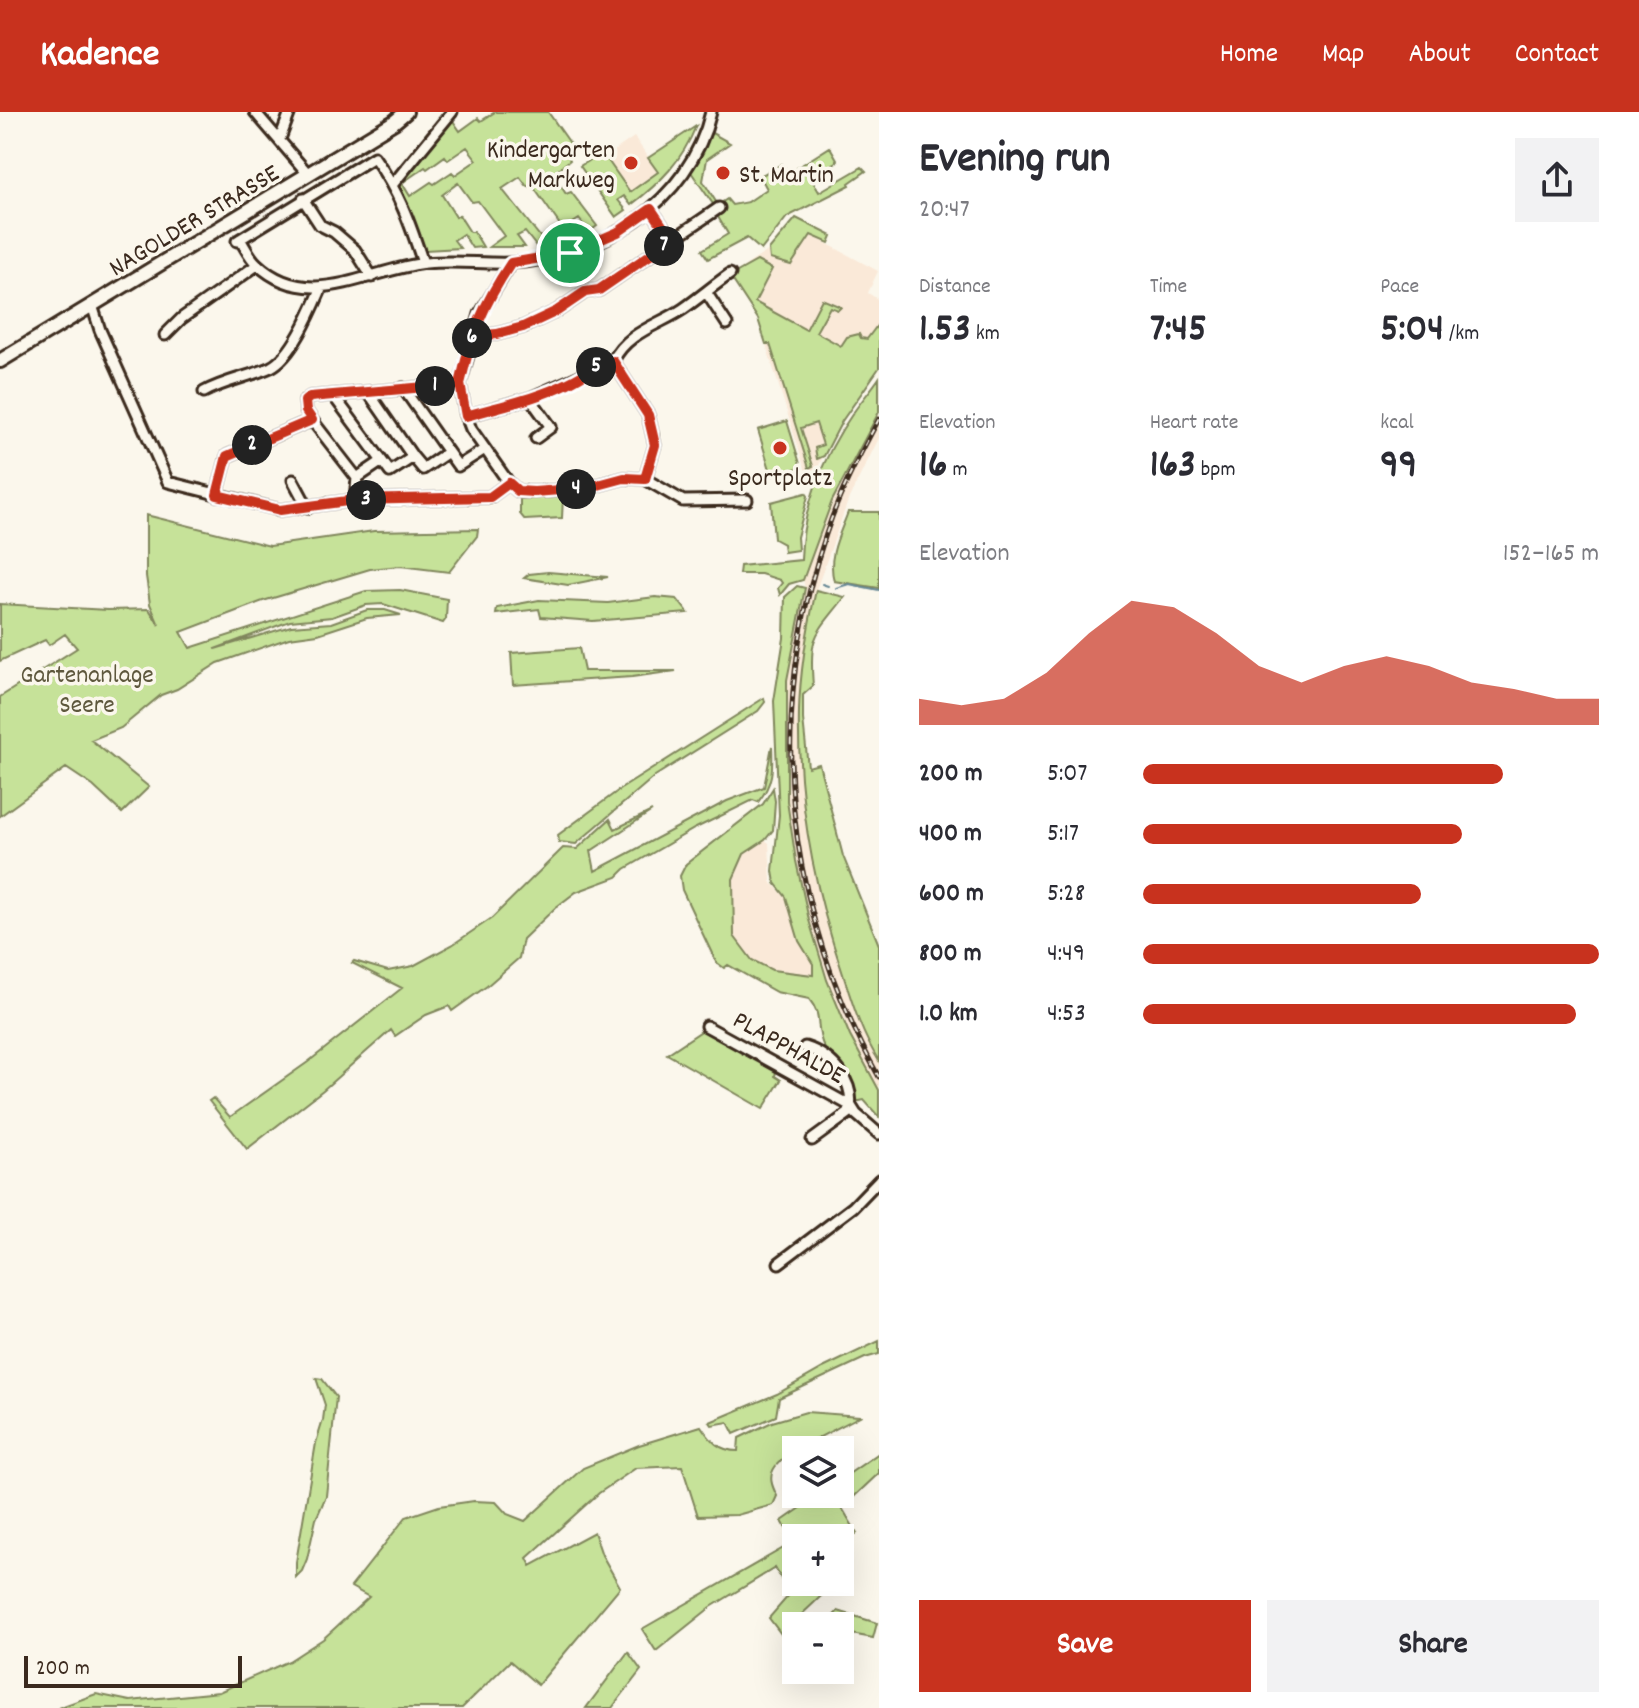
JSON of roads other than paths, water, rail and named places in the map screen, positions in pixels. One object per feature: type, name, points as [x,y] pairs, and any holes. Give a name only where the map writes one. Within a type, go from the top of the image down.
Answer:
[{"type":"main road","name":"NAGOLDER STRASSE","points":[[0,361],[309,175],[406,112]]},
{"type":"street","points":[[255,112],[309,175]]},
{"type":"street","points":[[280,139],[290,112]]},
{"type":"street","points":[[393,184],[452,112]]},
{"type":"street","points":[[423,263],[407,212],[393,184],[374,157],[238,240],[257,265],[284,281],[322,287],[339,286],[423,263],[511,263],[551,258],[618,232],[651,209],[690,165],[700,147],[711,112]]},
{"type":"street","points":[[303,199],[320,225],[334,232],[355,250],[372,277]]},
{"type":"street","points":[[472,336],[523,327],[557,311],[585,292],[599,290],[719,208]]},
{"type":"street","points":[[651,209],[672,240]]},
{"type":"street","points":[[511,263],[480,314],[460,384],[471,429],[509,483],[518,491],[534,492],[587,488],[624,478],[645,479],[683,501],[747,500]]},
{"type":"street","points":[[165,335],[182,318],[257,265]]},
{"type":"street","points":[[613,361],[617,352],[645,328],[679,312],[730,274]]},
{"type":"street","points":[[204,392],[221,383],[273,366],[287,354],[322,287]]},
{"type":"street","points":[[706,292],[727,324]]},
{"type":"street","points":[[92,305],[100,330],[168,482],[280,510],[355,500],[490,497],[509,483]]},
{"type":"street","points":[[466,416],[530,398],[613,361]]},
{"type":"street","points":[[613,361],[648,415],[655,445],[645,479]]},
{"type":"street","points":[[355,500],[357,478],[312,420],[306,411],[305,401],[310,397],[460,384]]},
{"type":"street","points":[[403,388],[458,466],[485,449]]},
{"type":"street","points":[[368,392],[423,469],[448,452]]},
{"type":"street","points":[[333,395],[390,472],[413,457]]},
{"type":"street","points":[[530,398],[551,427],[536,438]]},
{"type":"street","points":[[217,495],[227,456],[312,420]]},
{"type":"street","points":[[357,478],[382,461]]},
{"type":"street","points":[[293,480],[308,508]]},
{"type":"street","name":"PLAPPHALDE","points":[[706,1026],[851,1106],[879,1134]]},
{"type":"street","name":"PLAPPHALDE","points":[[805,1047],[833,1061],[852,1093],[849,1113],[812,1140]]},
{"type":"street","points":[[779,1263],[853,1207],[879,1181]]},
{"type":"waterway","points":[[822,584],[828,586]]},
{"type":"waterway","points":[[836,588],[849,584],[879,590]]},
{"type":"railway","points":[[879,419],[837,504],[807,603],[795,673],[791,742],[794,811],[805,879],[822,947],[847,1013],[879,1077]]},
{"type":"place","name":"Kindergarten Markweg","points":[[631,163]]},
{"type":"place","name":"St. Martin","points":[[723,173]]},
{"type":"place","name":"Sportplatz","points":[[780,448]]},
{"type":"park label","name":"Gartenanlage Seere","points":[[87,688]]}]
